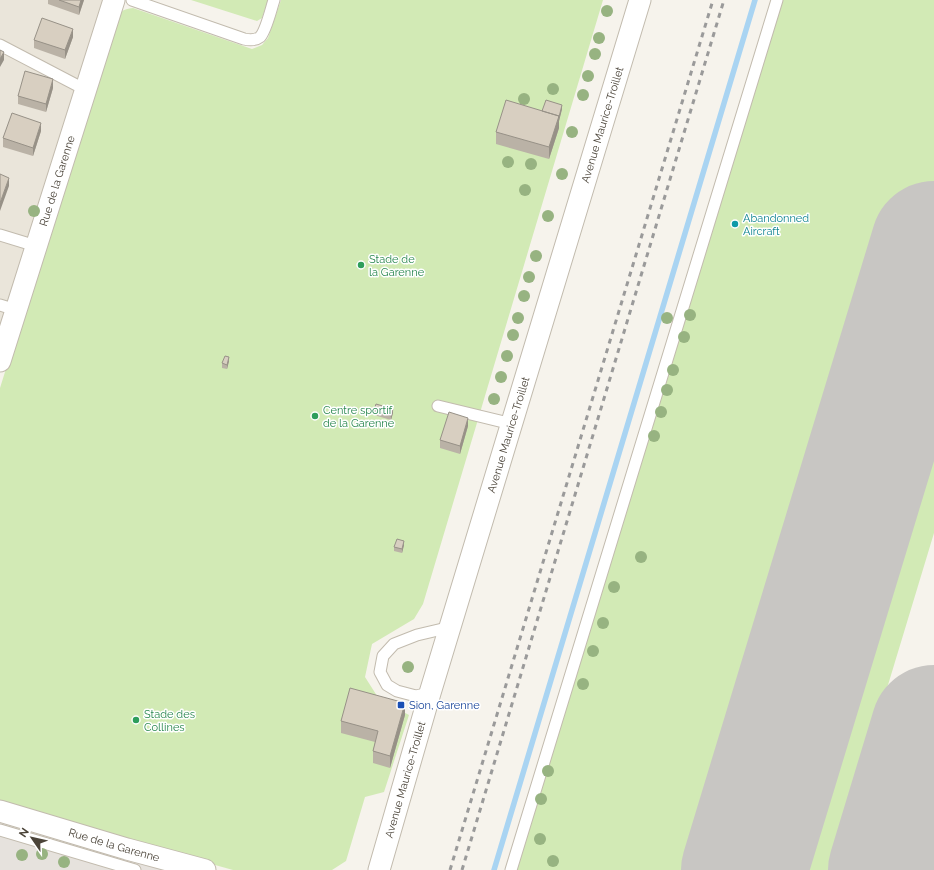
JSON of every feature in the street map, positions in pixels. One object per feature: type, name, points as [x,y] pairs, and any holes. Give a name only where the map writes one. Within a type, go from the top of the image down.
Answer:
[{"type":"street","name":"Rue de la Garenne","points":[[0,362],[8,308],[36,246],[114,0]]},
{"type":"street","name":"Avenue Maurice-Troillet","points":[[379,870],[430,693],[640,0]]},
{"type":"street","name":"Rue de la Garenne","points":[[0,811],[127,849],[205,870]]},
{"type":"lane","points":[[132,0],[244,39],[252,40],[260,37],[264,30],[274,0]]},
{"type":"lane","points":[[511,870],[777,0]]},
{"type":"lane","points":[[0,45],[86,90]]},
{"type":"lane","points":[[0,235],[36,246]]},
{"type":"lane","points":[[438,406],[512,424]]},
{"type":"lane","points":[[430,693],[416,696],[397,691],[387,685],[380,672],[383,656],[394,644],[417,635],[451,627]]},
{"type":"lane","points":[[0,830],[135,870]]},
{"type":"shaded area","points":[[0,0],[115,0],[0,336]]},
{"type":"shaded area","points":[[0,821],[167,870],[0,870]]},
{"type":"green space","points":[[191,0],[268,0],[262,18],[257,21]]},
{"type":"green space","name":"Centre sportif de la Garenne","points":[[281,0],[603,0],[423,604],[414,619],[372,644],[365,677],[379,699],[409,715],[384,792],[365,797],[346,861],[332,870],[233,870],[0,805],[0,388],[114,22],[121,12],[126,9],[133,8],[252,49],[262,45],[268,38]]},
{"type":"green space","points":[[782,0],[934,0],[934,533],[832,870],[516,870],[563,712],[618,540],[689,301]]},
{"type":"building","points":[[59,0],[81,0],[79,7]]},
{"type":"building","points":[[42,18],[73,29],[65,50],[34,40]]},
{"type":"building","points":[[0,50],[4,52],[0,59]]},
{"type":"building","points":[[25,71],[53,79],[46,104],[18,96]]},
{"type":"building","points":[[506,100],[559,116],[549,147],[496,132]]},
{"type":"building","points":[[546,100],[562,105],[559,117],[542,111]]},
{"type":"building","points":[[12,113],[41,123],[33,148],[3,138]]},
{"type":"building","points":[[0,174],[9,178],[0,203]]},
{"type":"building","points":[[225,356],[229,357],[227,365],[222,363]]},
{"type":"building","points":[[376,404],[393,409],[391,416],[374,410]]},
{"type":"building","points":[[449,412],[468,418],[460,446],[440,440]]},
{"type":"building","points":[[397,539],[404,541],[402,549],[394,547]]},
{"type":"building","points":[[350,688],[405,703],[390,756],[373,751],[378,731],[341,721]]},
{"type":"waterway","points":[[494,870],[755,0]]},
{"type":"runway","points":[[744,870],[934,244]]},
{"type":"runway","points":[[891,870],[934,728]]},
{"type":"railway","points":[[450,870],[713,0]]},
{"type":"railway","points":[[462,870],[724,0]]},
{"type":"place","name":"Abandonned Aircraft","points":[[735,224]]},
{"type":"place","name":"Stade de la Garenne","points":[[361,265]]},
{"type":"place","name":"Centre sportif de la Garenne","points":[[315,416]]},
{"type":"place","name":"Sion, Garenne","points":[[401,705]]},
{"type":"place","name":"Stade des Collines","points":[[136,720]]}]
